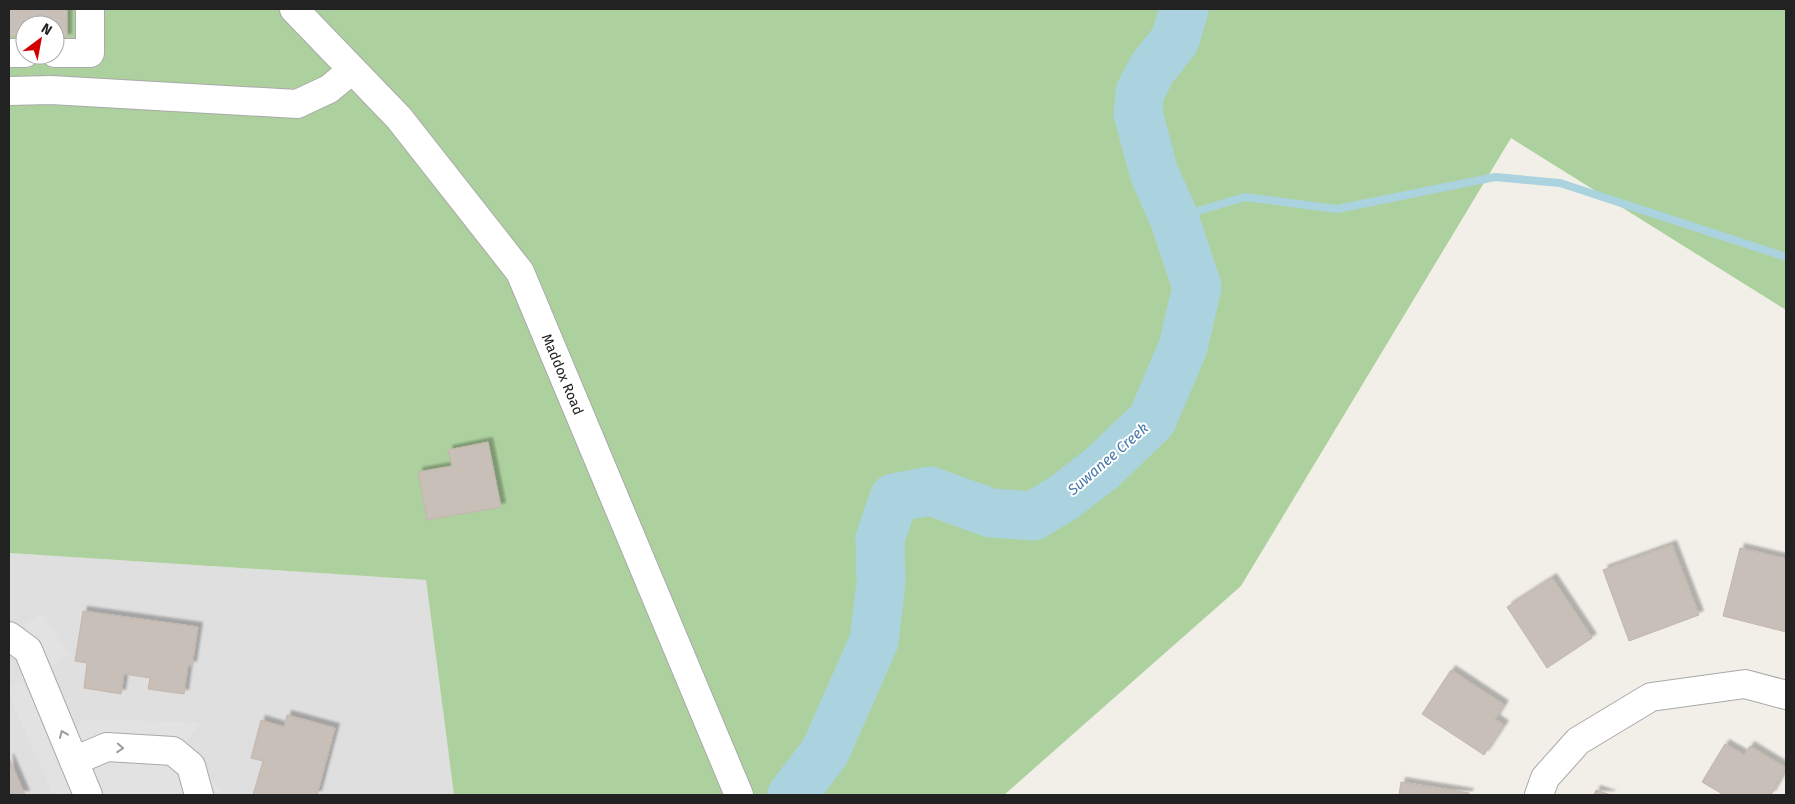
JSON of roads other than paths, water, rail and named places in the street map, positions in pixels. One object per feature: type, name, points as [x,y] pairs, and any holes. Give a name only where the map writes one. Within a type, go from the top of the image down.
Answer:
[{"type":"street","points":[[65,53],[90,53],[90,9]]},
{"type":"street","name":"Maddox Road","points":[[294,9],[398,118],[520,272],[739,795]]},
{"type":"street","points":[[9,92],[51,90],[297,104],[329,89],[352,70]]},
{"type":"street","points":[[12,641],[28,650],[88,795]]},
{"type":"street","points":[[1539,795],[1545,778],[1578,741],[1651,698],[1745,684],[1786,695]]},
{"type":"street","points":[[74,761],[107,747],[173,751],[191,766],[199,795]]},
{"type":"waterway","name":"Suwanee Creek","points":[[792,795],[825,752],[874,641],[881,583],[880,539],[894,498],[930,491],[991,513],[1033,516],[1063,498],[1102,468],[1152,420],[1183,347],[1197,287],[1174,218],[1154,173],[1138,113],[1140,92],[1152,69],[1175,40],[1184,9]]},
{"type":"waterway","points":[[1174,218],[1245,197],[1337,209],[1495,177],[1560,183],[1786,257]]}]
